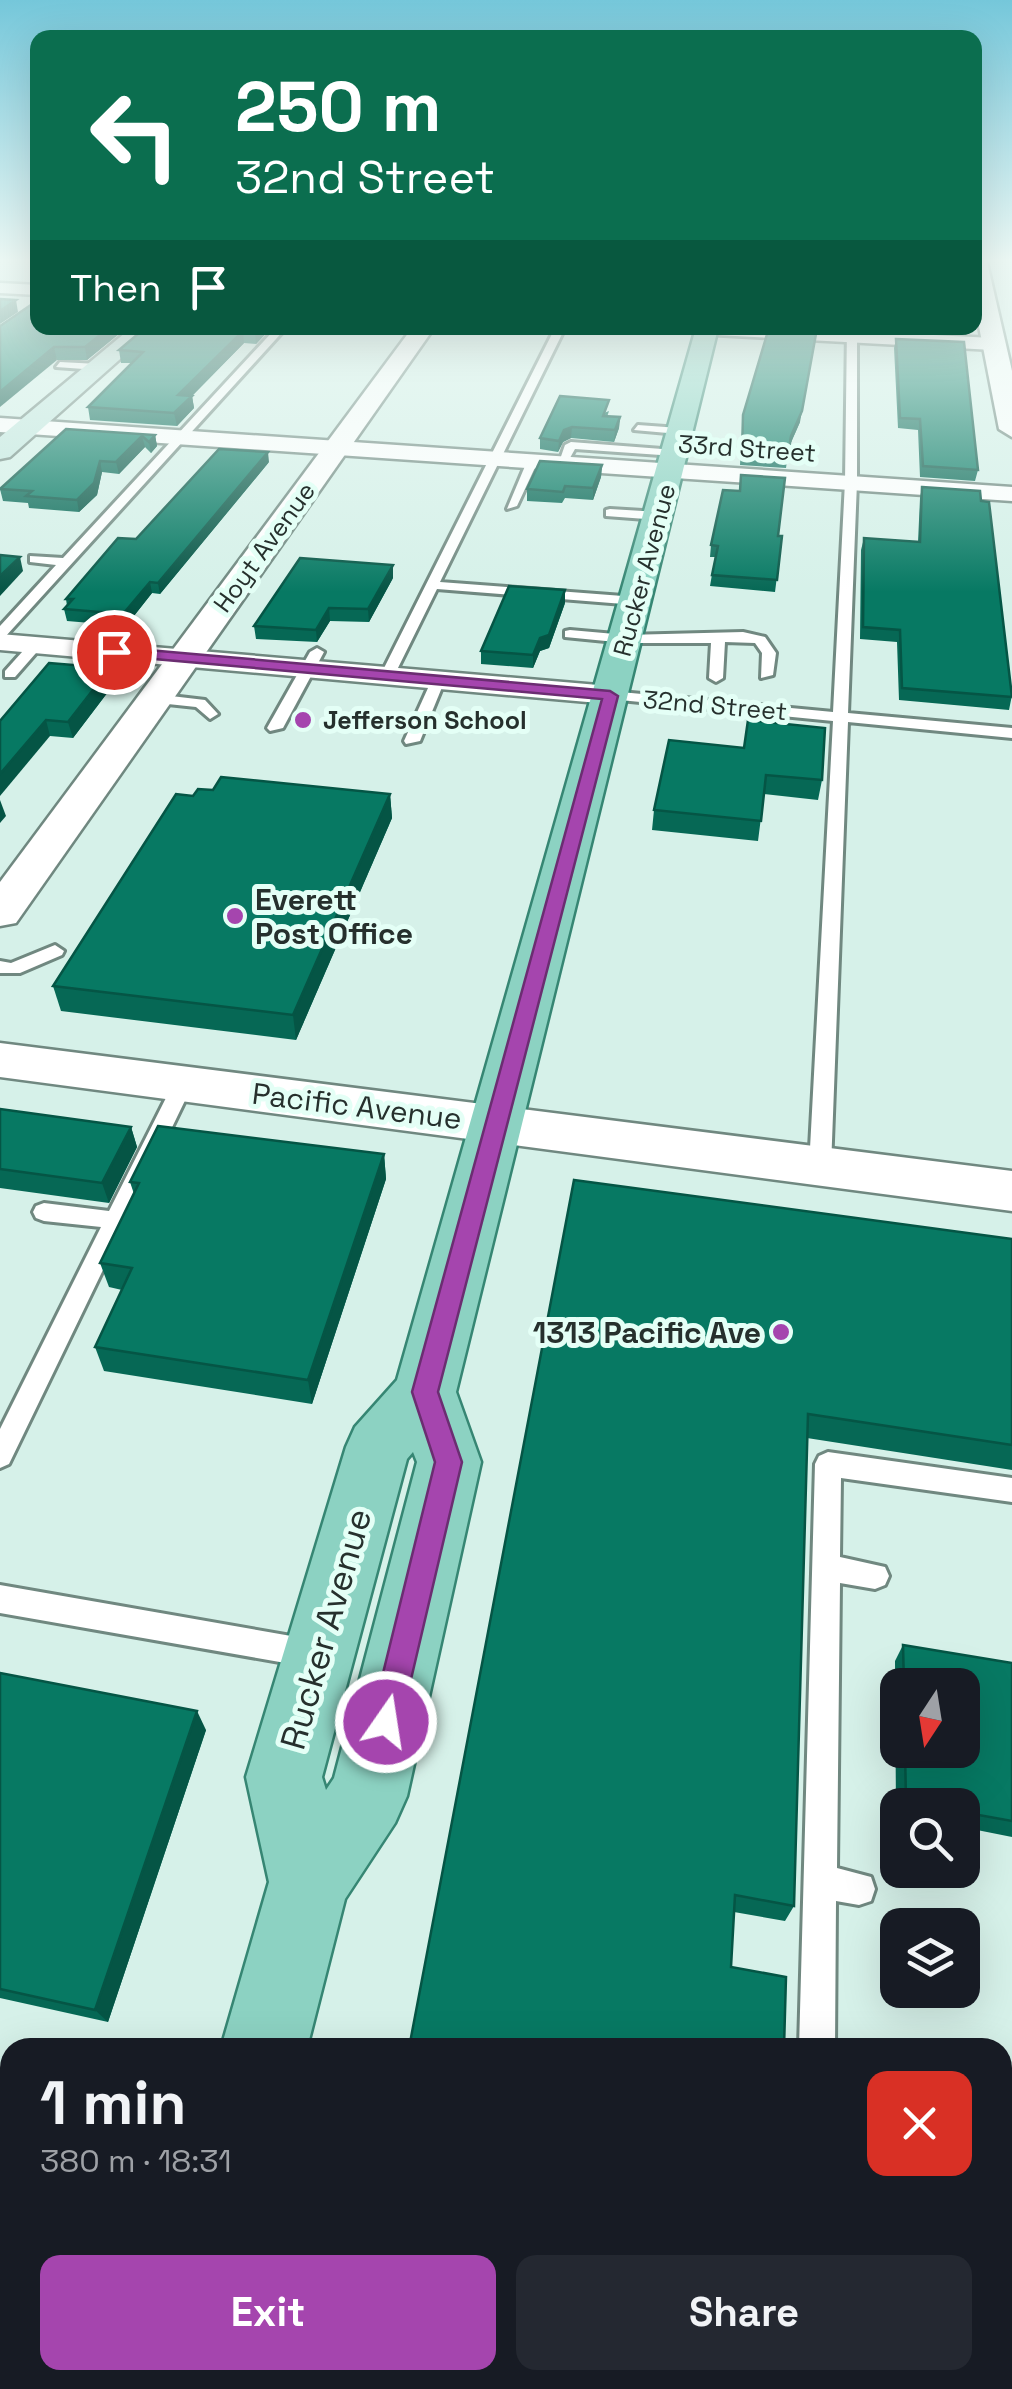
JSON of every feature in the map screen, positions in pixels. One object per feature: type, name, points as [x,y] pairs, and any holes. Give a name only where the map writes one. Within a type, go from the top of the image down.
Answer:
[{"type":"main road","points":[[0,451],[14,426],[95,369]]},
{"type":"main road","name":"Rucker Avenue","points":[[309,1882],[284,1777],[378,1447],[425,1392],[696,369]]},
{"type":"main road","name":"Rucker Avenue","points":[[267,2038],[309,1882],[368,1796],[448,1462],[425,1392]]},
{"type":"street","name":"Hoyt Avenue","points":[[0,913],[393,369]]},
{"type":"street","points":[[999,369],[1012,429]]},
{"type":"street","name":"33rd Street","points":[[14,426],[562,463],[675,451],[850,482],[1012,494]]},
{"type":"street","name":"32nd Street","points":[[0,642],[183,658],[312,661],[387,676],[610,696]]},
{"type":"street","name":"Pacific Avenue","points":[[0,1060],[1012,1192]]},
{"type":"lane","points":[[77,369],[91,373]]},
{"type":"lane","points":[[0,634],[84,541],[97,520],[242,369]]},
{"type":"lane","points":[[387,676],[541,369]]},
{"type":"lane","points":[[820,1167],[840,717],[842,520],[850,482],[852,369]]},
{"type":"lane","points":[[48,376],[91,373]]},
{"type":"lane","points":[[638,428],[675,451]]},
{"type":"lane","points":[[511,506],[532,461]]},
{"type":"lane","points":[[610,513],[658,516]]},
{"type":"lane","points":[[66,540],[84,541]]},
{"type":"lane","points":[[35,560],[66,562]]},
{"type":"lane","points":[[431,585],[636,601]]},
{"type":"lane","points":[[570,634],[626,639],[742,636],[760,640],[769,653],[766,676]]},
{"type":"lane","points":[[716,678],[718,639]]},
{"type":"lane","points":[[10,674],[36,645]]},
{"type":"lane","points":[[274,728],[312,661]]},
{"type":"lane","points":[[412,741],[438,680]]},
{"type":"lane","name":"32nd Street","points":[[610,696],[1012,733]]},
{"type":"lane","points":[[154,699],[200,703],[210,714]]},
{"type":"lane","points":[[0,967],[13,968],[55,950]]},
{"type":"lane","points":[[3,1443],[183,1084]]},
{"type":"lane","points":[[44,1212],[116,1220]]},
{"type":"lane","points":[[817,2038],[828,1464],[1012,1490]]},
{"type":"lane","points":[[826,1567],[875,1576]]},
{"type":"lane","points":[[0,1598],[318,1654]]},
{"type":"lane","points":[[821,1880],[859,1889]]},
{"type":"building","points":[[0,369],[27,369],[0,392]]},
{"type":"building","points":[[126,369],[204,369],[178,395],[192,396],[174,413],[88,407]]},
{"type":"building","points":[[757,369],[810,369],[788,456],[742,453],[743,415]]},
{"type":"building","points":[[898,369],[967,369],[978,470],[923,466],[920,419],[900,418]]},
{"type":"building","points":[[560,396],[609,400],[603,416],[620,417],[615,430],[572,427],[564,430],[559,441],[540,438]]},
{"type":"building","points":[[66,429],[155,435],[149,442],[142,436],[116,462],[100,461],[94,483],[77,500],[26,496],[32,491],[0,489]]},
{"type":"building","points":[[219,449],[268,452],[158,583],[150,582],[123,614],[64,609],[73,599],[66,599],[118,538],[136,539]]},
{"type":"building","points":[[540,461],[602,465],[593,488],[565,486],[563,492],[527,489]]},
{"type":"building","points":[[741,475],[785,478],[777,580],[712,575],[718,546],[711,545],[723,490],[740,491]]},
{"type":"building","points":[[922,487],[980,491],[981,501],[989,502],[1012,697],[902,688],[900,630],[863,627],[864,538],[920,542]]},
{"type":"building","points":[[0,555],[20,557],[0,576]]},
{"type":"building","points":[[300,558],[393,565],[368,609],[329,608],[316,630],[254,626]]},
{"type":"building","points":[[509,586],[565,590],[549,635],[540,638],[533,655],[481,651]]},
{"type":"building","points":[[49,663],[110,668],[68,722],[46,720],[0,774],[0,721]]},
{"type":"building","points":[[748,720],[825,728],[822,780],[766,775],[761,821],[654,810],[669,740],[744,748]]},
{"type":"building","name":"Everett Post Office","points":[[221,777],[390,794],[293,1015],[53,986],[176,794],[193,796],[198,789],[213,790]]},
{"type":"building","points":[[0,1109],[131,1127],[102,1183],[0,1169]]},
{"type":"building","points":[[158,1126],[384,1154],[308,1380],[95,1347],[132,1268],[100,1263],[139,1183],[130,1182]]},
{"type":"building","points":[[574,1180],[1012,1239],[1012,1445],[808,1414],[794,1906],[735,1895],[731,1967],[786,1977],[784,2038],[411,2038]]},
{"type":"building","points":[[903,1645],[1012,1663],[1012,1821],[980,1815],[980,1788],[906,1788],[905,1768],[980,1768],[980,1668],[904,1668]]},
{"type":"building","points":[[0,1673],[197,1711],[95,2010],[0,1989]]},
{"type":"place","name":"Jefferson School","points":[[303,720]]},
{"type":"place","name":"Everett Post Office","points":[[235,916]]},
{"type":"place","name":"1313 Pacific Ave","points":[[781,1332]]},
{"type":"route","points":[[114,652],[610,696],[544,956],[425,1392],[448,1462],[386,1722]]}]
